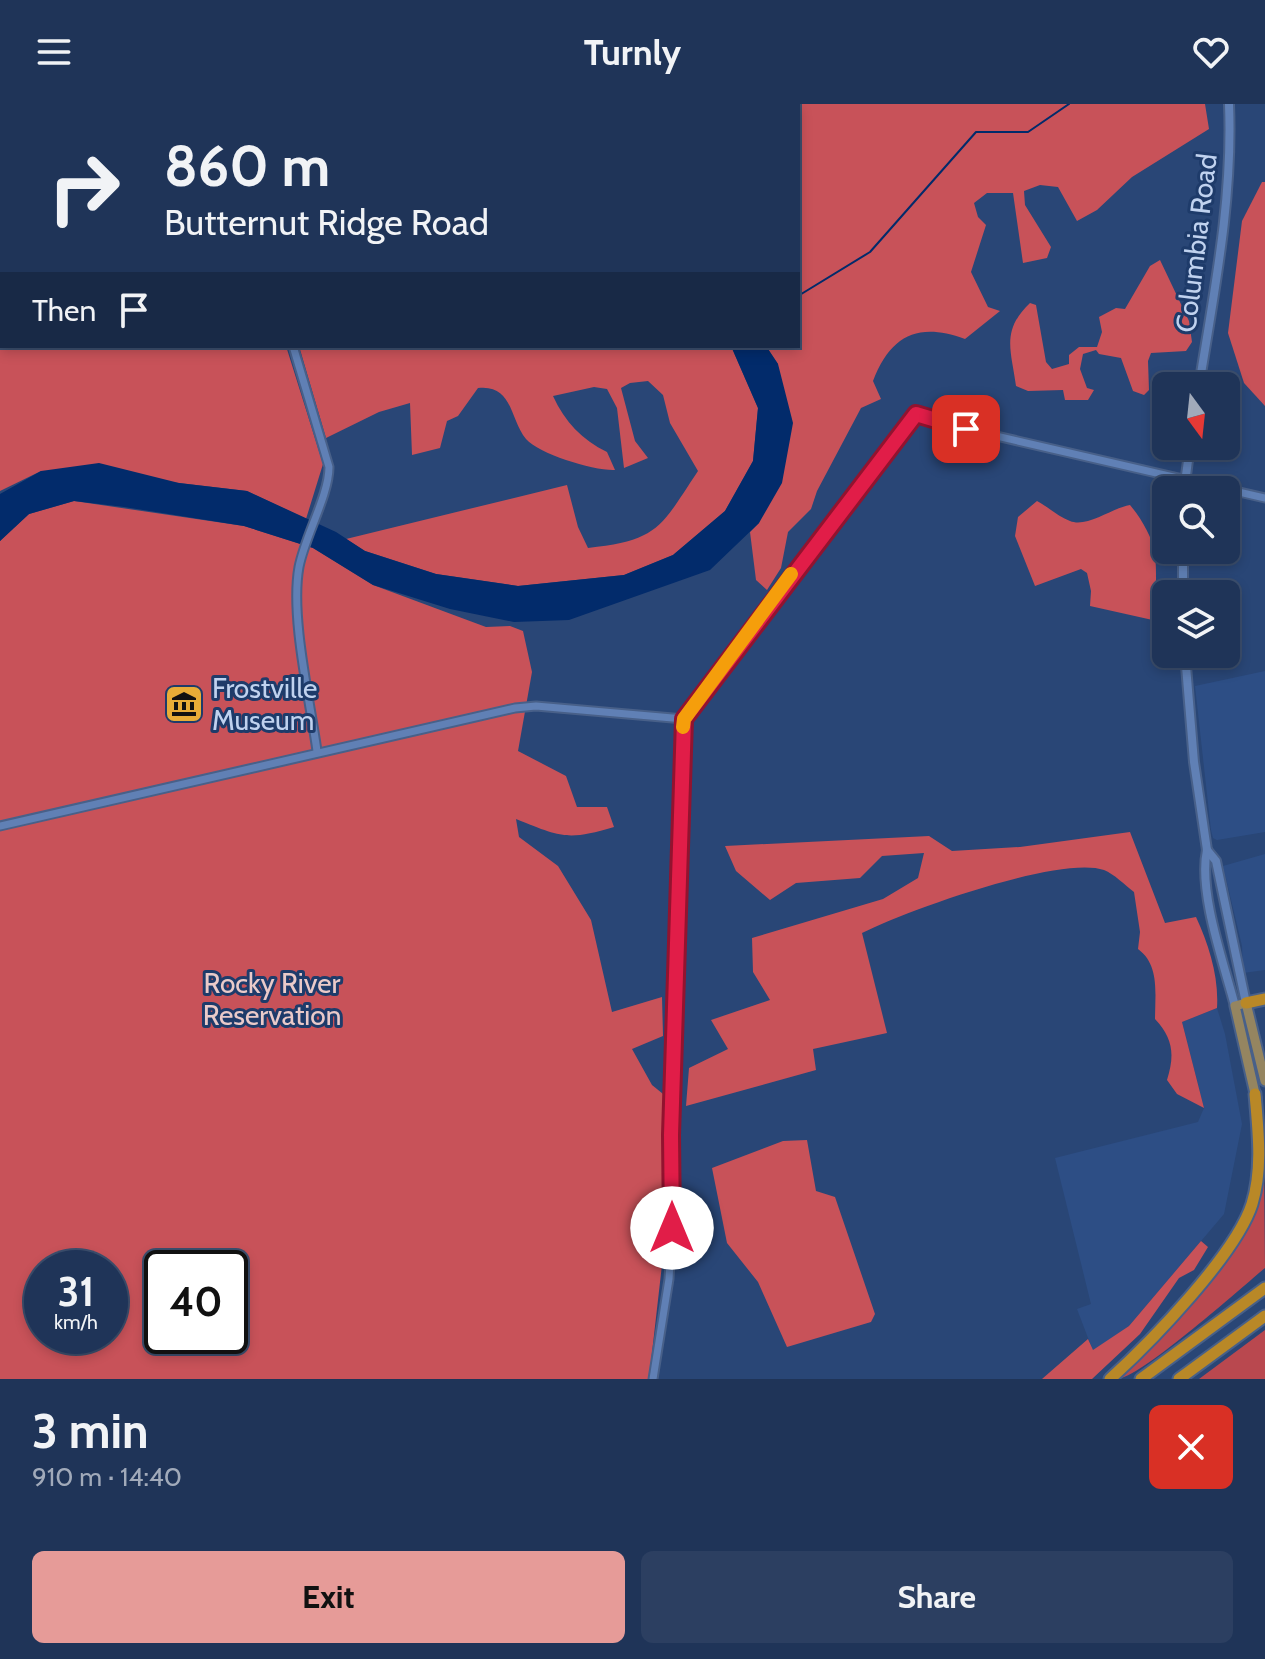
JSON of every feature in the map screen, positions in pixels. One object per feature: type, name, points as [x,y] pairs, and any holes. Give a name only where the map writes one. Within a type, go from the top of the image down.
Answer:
[{"type":"highway","points":[[1240,1004],[1265,999]]},
{"type":"highway","points":[[1110,1379],[1195,1288],[1235,1238],[1252,1205],[1259,1147],[1255,1094]]},
{"type":"highway","points":[[1141,1379],[1265,1288]]},
{"type":"highway","points":[[1179,1379],[1265,1316]]},
{"type":"main road","name":"Columbia Road","points":[[1201,372],[1226,222],[1231,158],[1229,104]]},
{"type":"main road","points":[[1186,668],[1192,748],[1207,850],[1204,863],[1207,889],[1265,1081]]},
{"type":"main road","points":[[1207,850],[1216,861],[1265,1137]]},
{"type":"street","points":[[294,348],[329,467],[329,481],[316,510],[299,570],[300,621],[317,751]]},
{"type":"street","points":[[653,1379],[669,1279],[672,1228],[671,1135],[684,719],[916,414],[966,429],[1169,476]]},
{"type":"street","points":[[1240,492],[1265,498]]},
{"type":"street","points":[[0,826],[317,751],[536,706],[684,719]]},
{"type":"shaded area","points":[[732,348],[767,348],[778,364],[793,423],[782,483],[759,523],[710,570],[569,620],[514,622],[450,609],[373,585],[313,548],[244,526],[124,507],[74,501],[29,514],[0,541],[0,494],[41,471],[99,463],[179,483],[247,491],[336,532],[365,551],[436,574],[518,586],[624,575],[673,555],[725,511],[753,461],[758,408]]},
{"type":"shaded area","points":[[1265,671],[1265,832],[1217,840],[1213,838],[1211,830],[1195,686]]},
{"type":"shaded area","points":[[1265,854],[1265,970],[1243,973],[1242,946],[1223,866]]},
{"type":"shaded area","points":[[1217,1008],[1242,1124],[1224,1214],[1129,1326],[1093,1351],[1077,1309],[1091,1304],[1055,1158],[1198,1122],[1204,1108],[1182,1022]]},
{"type":"shaded area","points":[[1264,1165],[1265,1268],[1167,1349],[1129,1375],[1117,1379],[1229,1257],[1251,1223]]},
{"type":"shaded area","points":[[1265,1330],[1265,1379],[1199,1379]]},
{"type":"green space","points":[[802,104],[1205,104],[1209,129],[1132,177],[1097,210],[1077,221],[1058,187],[1040,185],[1024,191],[1025,205],[1051,247],[1047,258],[1023,263],[1013,193],[987,193],[974,203],[978,217],[986,225],[971,272],[988,307],[1000,311],[965,339],[933,332],[920,333],[908,336],[888,353],[873,381],[881,399],[861,408],[817,491],[811,509],[788,532],[781,568],[767,590],[756,580],[750,532],[759,523],[778,364],[767,348],[800,348]]},
{"type":"green space","points":[[1262,182],[1265,182],[1265,406],[1244,383],[1228,333],[1242,221]]},
{"type":"green space","points":[[1160,260],[1189,321],[1192,342],[1186,351],[1151,353],[1148,361],[1149,390],[1144,395],[1133,391],[1121,358],[1099,354],[1096,350],[1083,354],[1080,369],[1087,388],[1094,390],[1088,400],[1065,400],[1063,390],[1028,391],[1016,386],[1010,341],[1015,323],[1030,303],[1036,305],[1046,362],[1052,369],[1069,364],[1069,355],[1079,347],[1097,347],[1102,332],[1099,317],[1116,308],[1125,309],[1150,266]]},
{"type":"green space","points":[[0,348],[287,348],[323,464],[306,519],[247,491],[179,483],[41,471],[0,491]]},
{"type":"green space","points":[[300,348],[732,348],[758,408],[753,461],[725,511],[673,555],[624,575],[518,586],[436,574],[365,551],[346,539],[567,485],[578,527],[588,548],[630,541],[644,535],[665,518],[698,471],[670,423],[663,395],[648,381],[630,383],[621,388],[635,441],[648,458],[624,468],[617,408],[607,389],[594,387],[553,396],[575,429],[607,452],[615,470],[594,468],[533,445],[521,431],[504,397],[489,388],[478,388],[458,416],[447,421],[440,448],[412,455],[410,403],[379,412],[326,438]]},
{"type":"green space","name":"Rocky River Reservation","points":[[74,501],[244,526],[313,548],[373,585],[486,627],[510,626],[523,631],[532,672],[518,751],[566,776],[577,807],[607,807],[614,827],[564,835],[516,819],[519,837],[558,866],[591,920],[612,1012],[662,997],[663,1036],[632,1049],[652,1085],[668,1098],[668,1212],[649,1379],[0,1379],[0,541],[29,514]]},
{"type":"green space","points":[[1037,501],[1062,517],[1077,522],[1092,520],[1130,505],[1152,542],[1156,580],[1152,580],[1152,620],[1090,606],[1087,573],[1081,569],[1035,586],[1015,536],[1018,517]]},
{"type":"green space","points":[[1130,832],[1165,923],[1196,917],[1212,961],[1217,1008],[1182,1022],[1204,1108],[1177,1094],[1167,1080],[1171,1047],[1166,1033],[1155,1019],[1155,990],[1150,963],[1138,949],[1140,932],[1134,892],[1104,870],[1083,867],[1019,878],[946,899],[862,933],[887,1033],[813,1049],[816,1070],[686,1106],[689,1068],[728,1049],[711,1020],[770,1000],[753,972],[752,938],[883,899],[918,878],[924,853],[882,856],[860,878],[796,883],[770,900],[736,871],[725,846],[929,836],[952,851],[1020,847]]},
{"type":"green space","points":[[807,1140],[816,1191],[835,1197],[875,1314],[871,1322],[787,1347],[758,1282],[727,1243],[712,1168],[783,1141]]},
{"type":"green space","points":[[1201,1241],[1208,1247],[1194,1270],[1179,1278],[1140,1334],[1092,1379],[1042,1379],[1088,1339],[1093,1350],[1129,1326]]},
{"type":"waterway","points":[[800,295],[870,252],[976,132],[1028,132],[1069,104]]},
{"type":"slow traffic","points":[[683,727],[684,719],[791,574]]},
{"type":"place","name":"Frostville Museum","points":[[184,704]]},
{"type":"route","points":[[672,1228],[671,1135],[684,719],[778,591],[916,414],[966,429]]}]
